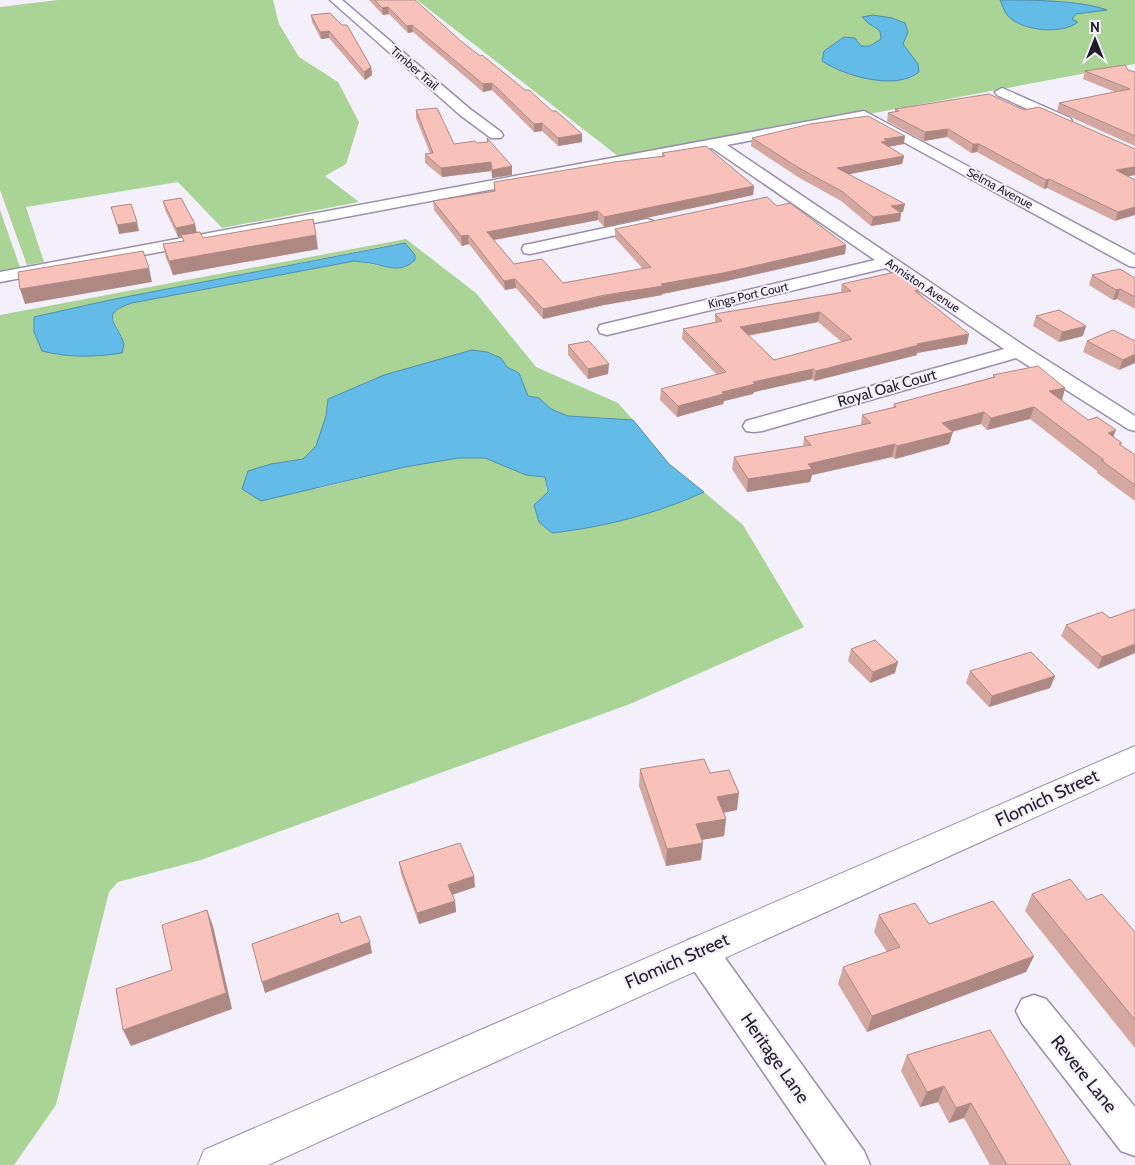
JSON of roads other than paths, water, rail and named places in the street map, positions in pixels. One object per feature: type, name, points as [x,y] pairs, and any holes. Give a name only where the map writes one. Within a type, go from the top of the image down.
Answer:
[{"type":"street","name":"Timber Trail","points":[[335,0],[465,112],[496,135]]},
{"type":"street","points":[[1002,92],[1082,129]]},
{"type":"street","name":"Selma Avenue","points":[[713,142],[864,115],[1135,262]]},
{"type":"street","points":[[0,277],[713,142]]},
{"type":"street","name":"Anniston Avenue","points":[[713,142],[1019,351],[1135,425]]},
{"type":"street","points":[[772,198],[791,194]]},
{"type":"street","points":[[530,249],[666,220]]},
{"type":"street","name":"Kings Port Court","points":[[607,329],[890,262]]},
{"type":"street","name":"Royal Oak Court","points":[[754,426],[1019,351]]},
{"type":"street","name":"Flomich Street","points":[[218,1165],[968,834],[1135,758]]},
{"type":"street","name":"Heritage Lane","points":[[700,951],[850,1165]]},
{"type":"street","name":"Revere Lane","points":[[1034,1010],[1135,1137]]},
{"type":"water","points":[[1000,0],[1069,2],[1107,10],[1076,14],[1072,19],[1078,22],[1071,26],[1062,29],[1042,30],[1014,21],[1004,10]]},
{"type":"water","points":[[873,15],[892,18],[905,23],[908,32],[903,44],[918,64],[919,72],[909,78],[884,81],[843,72],[822,61],[824,51],[844,37],[855,38],[861,46],[870,46],[881,39],[880,31],[862,17]]},
{"type":"water","points":[[405,243],[415,255],[415,260],[404,267],[394,268],[354,261],[132,303],[115,311],[113,315],[114,324],[124,344],[122,353],[82,356],[42,351],[34,332],[34,317],[110,300]]},
{"type":"water","points":[[472,350],[487,352],[501,358],[507,367],[519,373],[528,396],[539,398],[551,409],[568,416],[633,420],[669,464],[704,492],[649,513],[591,527],[552,533],[539,522],[534,505],[548,492],[545,477],[526,475],[485,458],[458,458],[405,467],[261,501],[242,489],[248,471],[271,464],[303,459],[316,446],[326,416],[328,399],[384,375]]}]
